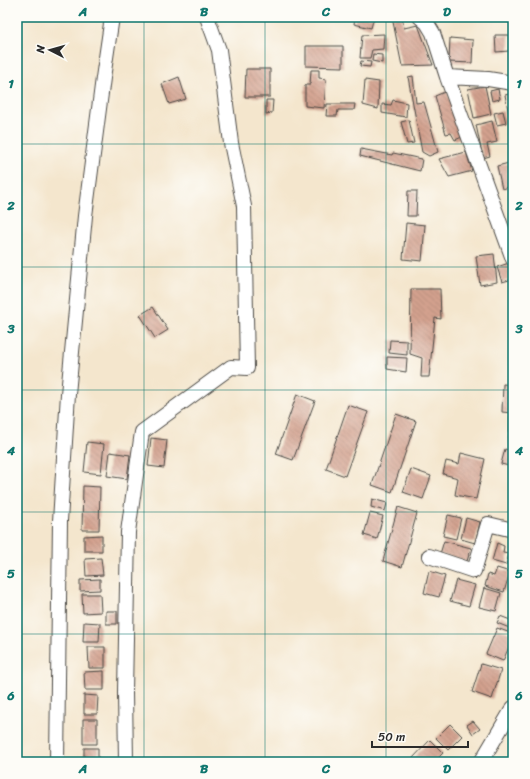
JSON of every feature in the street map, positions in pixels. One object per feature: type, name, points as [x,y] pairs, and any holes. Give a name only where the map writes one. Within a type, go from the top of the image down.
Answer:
[{"type":"street","points":[[57,762],[60,521],[68,394],[85,216],[112,17]]},
{"type":"street","points":[[126,762],[125,692],[128,532],[142,432],[231,366],[247,368],[244,206],[231,143],[219,50],[207,17]]},
{"type":"street","points":[[420,17],[427,23],[433,33],[447,77],[513,259]]},
{"type":"street","points":[[447,77],[488,79],[513,83]]},
{"type":"street","points":[[429,556],[474,571],[488,524],[513,530]]},
{"type":"street","points":[[481,762],[513,708]]},
{"type":"building","points":[[355,17],[374,17],[371,28],[354,24]]},
{"type":"building","points":[[392,17],[402,17],[404,28],[418,25],[433,65],[402,66]]},
{"type":"building","points":[[384,34],[383,49],[372,50],[370,58],[360,58],[362,35]]},
{"type":"building","points":[[495,35],[509,35],[509,51],[496,52]]},
{"type":"building","points":[[450,38],[473,40],[472,63],[449,62]]},
{"type":"building","points":[[306,46],[343,46],[343,67],[306,66]]},
{"type":"building","points":[[373,54],[382,55],[382,63],[372,61]]},
{"type":"building","points":[[361,61],[371,62],[370,67],[360,66]]},
{"type":"building","points":[[246,69],[270,69],[270,97],[245,97]]},
{"type":"building","points":[[311,70],[319,70],[319,78],[326,79],[324,108],[305,106],[305,85],[310,85]]},
{"type":"building","points":[[413,76],[416,103],[424,102],[438,152],[429,156],[422,152],[408,77]]},
{"type":"building","points":[[179,77],[186,99],[169,104],[162,84]]},
{"type":"building","points":[[365,80],[379,82],[378,109],[363,105]]},
{"type":"building","points":[[485,86],[491,114],[474,118],[468,89]]},
{"type":"building","points":[[498,89],[500,99],[492,101],[490,91]]},
{"type":"building","points":[[447,91],[462,137],[455,140],[451,133],[446,134],[435,96]]},
{"type":"building","points":[[513,93],[513,120],[510,120],[505,95]]},
{"type":"building","points":[[266,100],[273,100],[272,113],[266,114]]},
{"type":"building","points":[[393,100],[407,103],[406,117],[382,113],[382,104],[391,105]]},
{"type":"building","points":[[327,104],[355,104],[354,110],[338,110],[337,116],[326,116]]},
{"type":"building","points":[[503,111],[506,123],[497,125],[494,113]]},
{"type":"building","points":[[409,120],[414,143],[407,144],[401,122]]},
{"type":"building","points":[[492,121],[497,142],[487,144],[490,156],[483,158],[476,125]]},
{"type":"building","points":[[361,149],[392,155],[393,153],[422,159],[420,171],[360,156]]},
{"type":"building","points":[[466,152],[472,171],[449,177],[439,159]]},
{"type":"building","points":[[509,163],[513,178],[513,186],[502,189],[497,166]]},
{"type":"building","points":[[408,191],[417,191],[416,216],[407,216]]},
{"type":"building","points":[[406,223],[425,225],[422,261],[403,259]]},
{"type":"building","points":[[494,254],[497,282],[480,285],[476,256]]},
{"type":"building","points":[[509,263],[513,274],[513,279],[502,282],[497,267]]},
{"type":"building","points":[[411,289],[440,289],[441,319],[435,318],[429,377],[421,377],[422,358],[410,354]]},
{"type":"building","points":[[153,307],[168,330],[155,338],[140,315]]},
{"type":"building","points":[[390,340],[407,341],[407,355],[389,353]]},
{"type":"building","points":[[387,357],[407,358],[406,372],[387,369]]},
{"type":"building","points":[[503,384],[513,385],[513,413],[502,412]]},
{"type":"building","points":[[297,394],[315,401],[293,460],[276,454]]},
{"type":"building","points":[[348,405],[368,412],[345,476],[326,469]]},
{"type":"building","points":[[396,414],[416,421],[392,492],[372,485]]},
{"type":"building","points":[[510,416],[513,417],[513,444],[509,444]]},
{"type":"building","points":[[151,438],[167,440],[164,468],[148,466]]},
{"type":"building","points":[[87,442],[104,444],[101,474],[84,472]]},
{"type":"building","points":[[505,449],[513,452],[513,467],[501,464]]},
{"type":"building","points":[[110,452],[130,455],[127,479],[107,476]]},
{"type":"building","points":[[461,453],[485,459],[476,499],[455,495],[458,478],[443,474],[446,461],[459,464]]},
{"type":"building","points":[[411,469],[431,476],[423,499],[403,492]]},
{"type":"building","points":[[83,486],[100,487],[99,530],[82,530]]},
{"type":"building","points":[[372,499],[387,503],[385,511],[371,507]]},
{"type":"building","points":[[398,507],[417,513],[402,567],[383,561]]},
{"type":"building","points":[[370,513],[383,516],[377,539],[364,535]]},
{"type":"building","points":[[448,515],[461,518],[456,539],[443,536]]},
{"type":"building","points":[[466,518],[480,522],[475,543],[461,539]]},
{"type":"building","points":[[102,535],[102,551],[84,551],[84,536]]},
{"type":"building","points":[[444,541],[471,548],[467,561],[440,554]]},
{"type":"building","points":[[497,543],[504,546],[503,553],[509,554],[506,565],[492,561]]},
{"type":"building","points":[[101,558],[103,575],[86,576],[85,559]]},
{"type":"building","points":[[497,568],[510,572],[504,592],[485,586],[488,574],[494,576]]},
{"type":"building","points":[[429,571],[445,576],[439,597],[424,593]]},
{"type":"building","points":[[100,579],[100,590],[80,591],[80,580]]},
{"type":"building","points":[[456,580],[475,585],[469,606],[450,601]]},
{"type":"building","points":[[484,588],[501,593],[496,611],[479,607]]},
{"type":"building","points":[[82,594],[100,594],[101,612],[83,613]]},
{"type":"building","points":[[106,611],[117,611],[117,624],[106,624]]},
{"type":"building","points":[[500,616],[513,621],[512,629],[497,623]]},
{"type":"building","points":[[84,622],[100,623],[99,642],[83,642]]},
{"type":"building","points":[[497,628],[513,634],[503,661],[486,654]]},
{"type":"building","points":[[88,647],[105,647],[105,668],[89,668]]},
{"type":"building","points":[[481,664],[501,670],[492,699],[472,692]]},
{"type":"building","points":[[104,671],[104,690],[85,690],[84,672]]},
{"type":"building","points":[[84,695],[98,696],[97,714],[84,714]]},
{"type":"building","points":[[83,719],[97,719],[97,744],[83,744]]},
{"type":"building","points":[[473,721],[480,729],[473,734],[467,725]]},
{"type":"building","points":[[450,724],[462,736],[448,750],[436,738]]},
{"type":"building","points":[[430,740],[443,753],[434,762],[415,762],[412,759]]},
{"type":"building","points":[[84,748],[98,748],[98,762],[84,762]]}]
